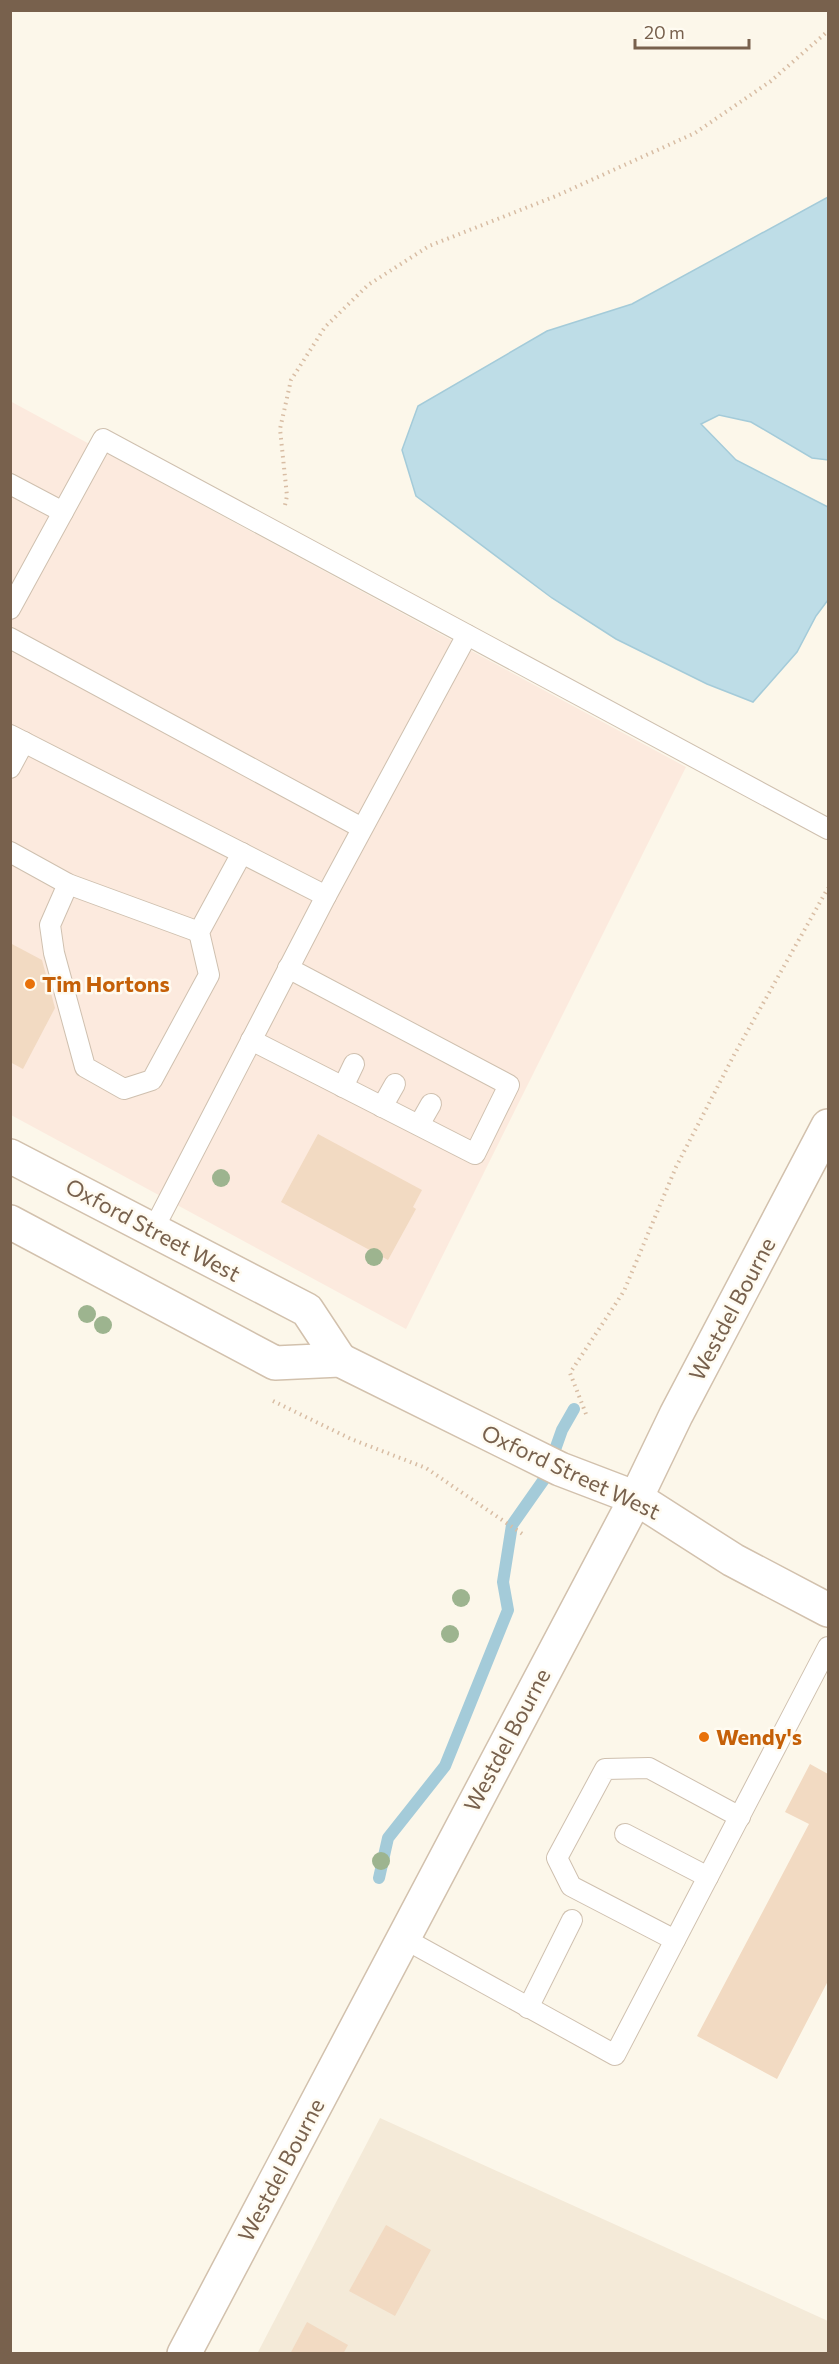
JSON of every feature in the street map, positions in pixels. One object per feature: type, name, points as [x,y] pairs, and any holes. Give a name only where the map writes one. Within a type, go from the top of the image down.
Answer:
[{"type":"main road","name":"Westdel Bourne","points":[[184,2354],[636,1498],[676,1415],[828,1126]]},
{"type":"main road","name":"Oxford Street West","points":[[10,1155],[307,1310],[340,1360]]},
{"type":"main road","name":"Oxford Street West","points":[[10,1222],[275,1363],[340,1360],[560,1469],[636,1498],[733,1560],[828,1610]]},
{"type":"lane","points":[[10,609],[103,439],[828,828]]},
{"type":"lane","points":[[10,484],[63,512]]},
{"type":"lane","points":[[153,1230],[288,968],[467,635]]},
{"type":"lane","points":[[10,638],[362,828]]},
{"type":"lane","points":[[10,768],[17,738],[326,896]]},
{"type":"lane","points":[[10,852],[68,884],[199,932]]},
{"type":"lane","points":[[68,884],[50,925],[54,953],[85,1067],[124,1089],[152,1080],[209,975],[199,932],[242,853]]},
{"type":"lane","points":[[251,1040],[475,1154],[509,1085],[452,1063],[375,1025],[288,968]]},
{"type":"lane","points":[[342,1087],[354,1064]]},
{"type":"lane","points":[[382,1107],[394,1084]]},
{"type":"lane","points":[[419,1125],[431,1104]]},
{"type":"lane","points":[[403,1938],[615,2055],[828,1647]]},
{"type":"lane","points":[[675,1940],[571,1886],[557,1858],[605,1769],[649,1768],[740,1817]]},
{"type":"lane","points":[[625,1834],[708,1877]]},
{"type":"lane","points":[[528,2007],[572,1920]]},
{"type":"path","points":[[285,507],[287,496],[280,429],[291,380],[324,327],[368,285],[429,246],[556,196],[694,133],[771,81],[828,31]]},
{"type":"path","points":[[586,1414],[570,1373],[624,1292],[676,1167],[734,1055],[828,888]]},
{"type":"shaded area","points":[[10,401],[686,767],[406,1329],[11,1115]]},
{"type":"shaded area","points":[[380,2118],[828,2321],[828,2353],[257,2354]]},
{"type":"water","points":[[828,197],[828,460],[812,458],[751,422],[719,415],[701,424],[736,460],[828,507],[828,600],[816,616],[797,652],[753,702],[707,684],[616,639],[552,598],[416,496],[402,450],[418,406],[547,331],[632,304]]},
{"type":"building","name":"Tim Hortons","points":[[10,943],[42,960],[55,1008],[23,1069],[10,1062]]},
{"type":"building","points":[[318,1134],[422,1190],[413,1207],[416,1209],[388,1260],[281,1202]]},
{"type":"building","points":[[810,1764],[828,1774],[828,1981],[777,2079],[697,2036],[809,1824],[785,1812]]},
{"type":"building","points":[[386,2225],[431,2250],[395,2316],[349,2291]]},
{"type":"building","points":[[307,2322],[348,2345],[343,2354],[290,2354]]},
{"type":"waterway","points":[[379,1878],[388,1838],[445,1766],[508,1610],[503,1582],[512,1525],[545,1478],[562,1430],[574,1409]]},
{"type":"place","name":"Tim Hortons","points":[[30,984]]},
{"type":"place","name":"Wendy's","points":[[704,1737]]}]
